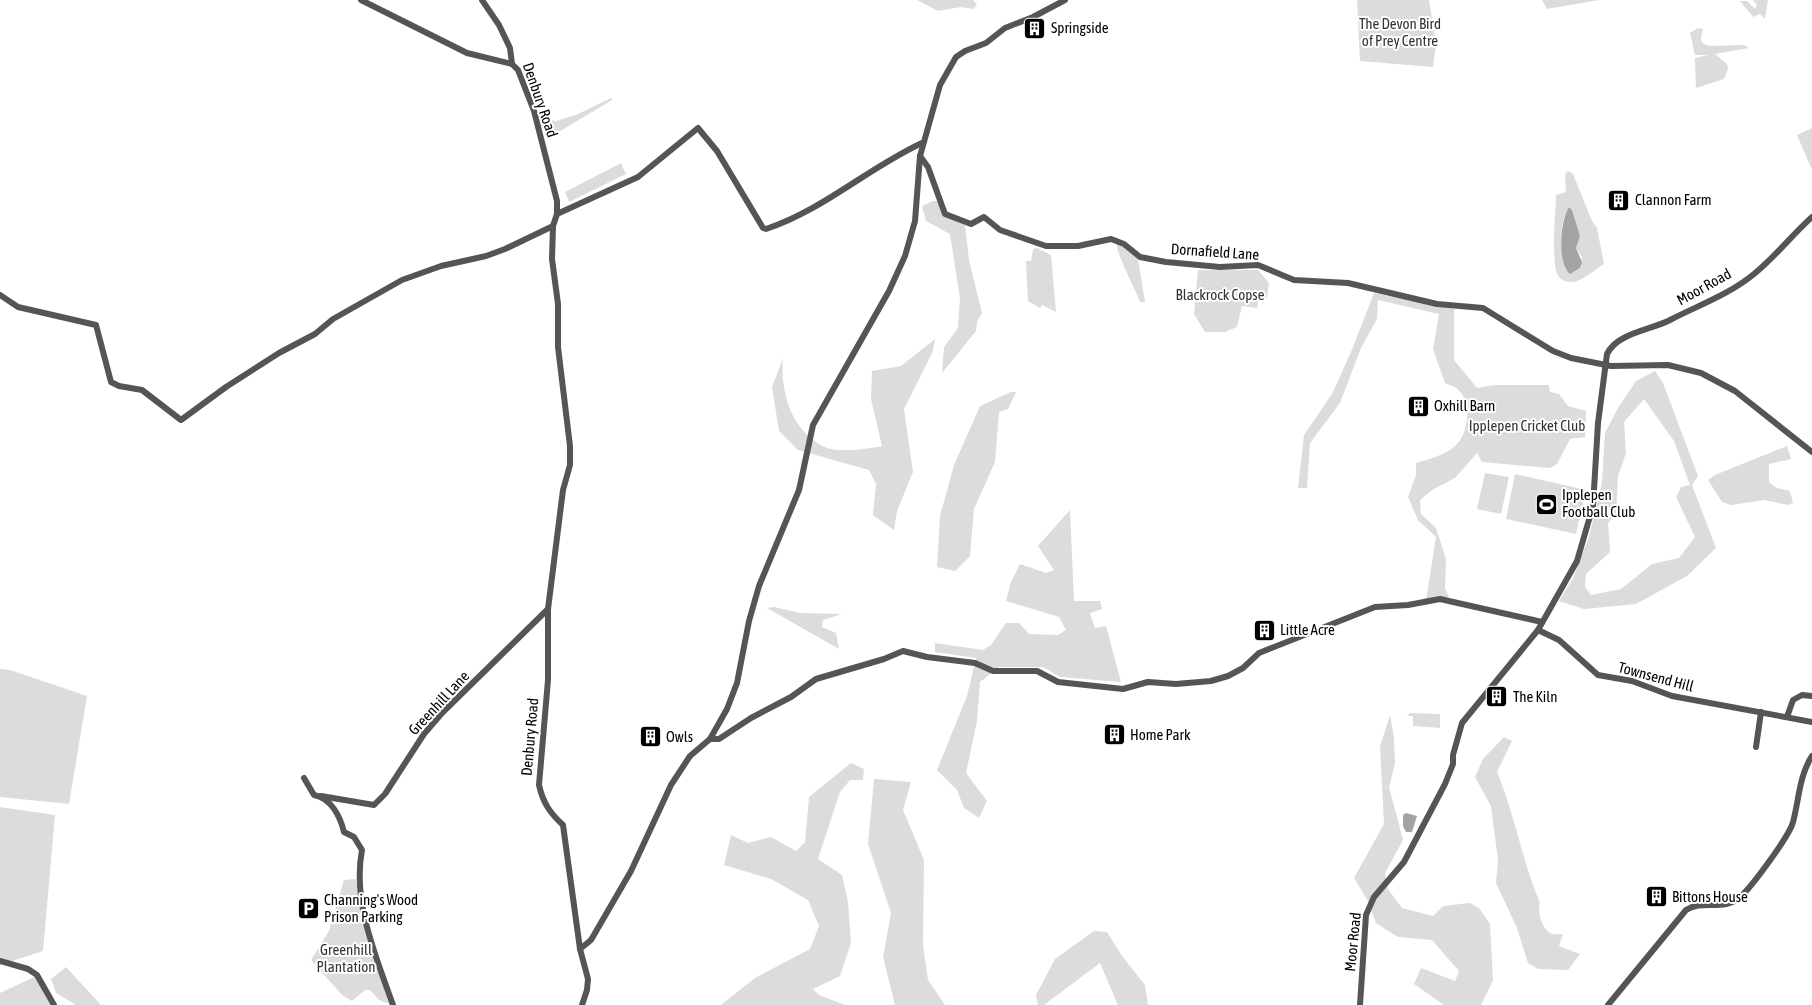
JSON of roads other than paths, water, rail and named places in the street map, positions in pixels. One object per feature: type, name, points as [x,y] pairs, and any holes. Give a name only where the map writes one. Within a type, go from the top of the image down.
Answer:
[{"type":"street","points":[[361,0],[429,32],[467,53],[512,64]]},
{"type":"street","name":"Denbury Road","points":[[482,0],[499,26],[510,48],[512,64],[518,70],[534,110],[557,202],[557,214],[553,226],[552,259],[558,304],[558,347],[570,446],[570,466],[563,490],[548,610],[548,680],[539,785],[548,812],[563,825],[580,949],[588,979],[582,1005]]},
{"type":"street","points":[[580,949],[591,940],[631,870],[671,785],[686,760],[710,739],[727,708],[737,683],[754,602],[799,490],[813,425],[892,285],[905,256],[915,221],[922,143],[935,108],[940,85],[956,57],[986,43],[1005,28],[1033,17],[1066,0]]},
{"type":"street","points":[[557,214],[638,176],[698,128],[717,151],[763,228],[766,229],[791,220],[889,160],[922,143]]},
{"type":"street","name":"Dornafield Lane","points":[[920,156],[928,167],[945,214],[971,224],[984,217],[1000,230],[1046,246],[1078,246],[1111,239],[1124,244],[1140,257],[1166,262],[1220,267],[1258,265],[1294,280],[1348,283],[1437,304],[1483,308],[1553,351],[1571,358],[1606,366]]},
{"type":"street","name":"Moor Road","points":[[1360,1005],[1366,915],[1374,897],[1404,862],[1445,784],[1453,764],[1453,755],[1462,723],[1538,630],[1577,561],[1594,506],[1598,423],[1606,366],[1611,347],[1635,333],[1658,326],[1754,274],[1812,217]]},
{"type":"street","points":[[0,295],[18,307],[38,310],[96,325],[99,330],[102,356],[111,382],[119,386],[142,390],[181,420],[226,387],[279,353],[315,334],[333,319],[402,280],[441,266],[505,250],[553,226]]},
{"type":"street","points":[[1606,366],[1662,364],[1701,372],[1735,391],[1812,452]]},
{"type":"street","points":[[710,739],[719,739],[751,718],[791,697],[816,679],[884,660],[903,651],[927,657],[975,663],[992,672],[1037,671],[1058,682],[1123,689],[1148,682],[1176,684],[1212,682],[1243,668],[1259,654],[1375,607],[1408,605],[1440,599],[1542,622]]},
{"type":"street","name":"Greenhill Lane","points":[[304,778],[314,795],[374,805],[385,794],[424,734],[442,712],[548,610]]},
{"type":"street","name":"Townsend Hill","points":[[1538,630],[1559,640],[1598,675],[1632,681],[1672,696],[1812,722]]},
{"type":"street","points":[[1787,717],[1793,700],[1802,695],[1812,696]]},
{"type":"street","points":[[1756,747],[1761,712]]},
{"type":"street","points":[[1608,1005],[1686,910],[1698,906],[1728,905],[1741,897],[1780,846],[1793,824],[1805,767],[1812,756]]},
{"type":"street","points":[[322,796],[340,816],[344,832],[354,837],[362,850],[358,869],[362,901],[370,937],[393,1005]]},
{"type":"street","points":[[0,960],[28,969],[37,975],[54,1005]]},
{"type":"place","name":"Springside","points":[[1035,28]]},
{"type":"place","name":"Clannon Farm","points":[[1619,200]]},
{"type":"place","name":"Oxhill Barn","points":[[1418,406]]},
{"type":"place","name":"Ipplepen Football Club","points":[[1546,504]]},
{"type":"place","name":"Little Acre","points":[[1264,630]]},
{"type":"place","name":"The Kiln","points":[[1497,697]]},
{"type":"place","name":"Home Park","points":[[1114,735]]},
{"type":"place","name":"Owls","points":[[650,737]]},
{"type":"place","name":"Bittons House","points":[[1656,897]]},
{"type":"place","name":"Channing's Wood Prison Parking","points":[[308,909]]},
{"type":"park label","name":"The Devon Bird of Prey Centre","points":[[1400,32]]},
{"type":"park label","name":"Blackrock Copse","points":[[1220,295]]},
{"type":"park label","name":"Ipplepen Cricket Club","points":[[1527,426]]},
{"type":"park label","name":"Greenhill Plantation","points":[[346,958]]}]
